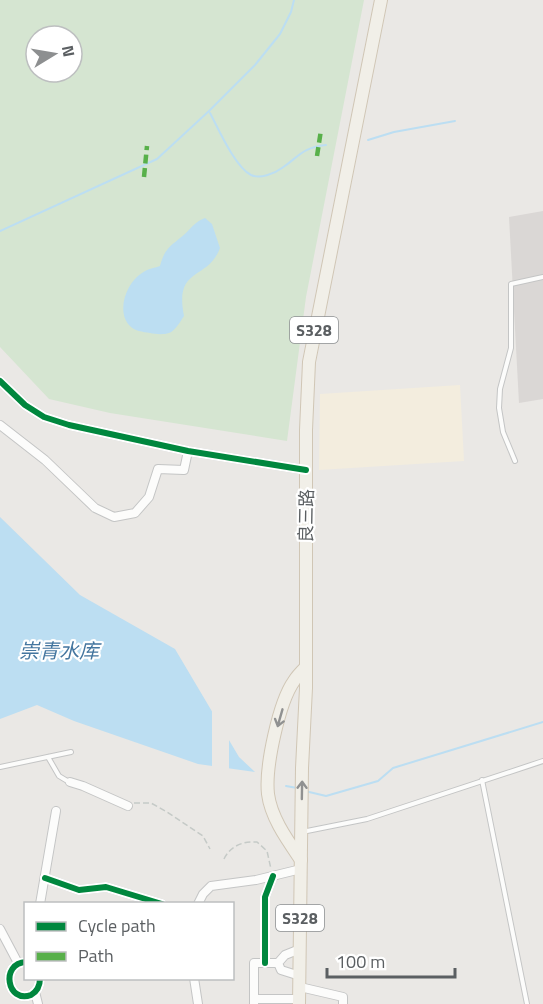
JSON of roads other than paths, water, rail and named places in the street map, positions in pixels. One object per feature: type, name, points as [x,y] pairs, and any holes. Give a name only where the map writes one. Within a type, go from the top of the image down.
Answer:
[{"type":"main road","name":"良三路","points":[[300,991],[302,768],[306,667],[307,391],[311,344],[381,0]]},
{"type":"main road","points":[[301,865],[278,822],[268,795],[268,770],[269,755],[284,702],[293,682],[306,667]]},
{"type":"street","points":[[0,381],[25,405],[44,417],[69,425],[188,451],[306,470]]},
{"type":"street","points":[[0,425],[45,460],[95,508],[114,517],[135,513],[149,497],[158,469],[184,470],[188,451]]},
{"type":"street","points":[[70,782],[128,806]]},
{"type":"street","points":[[40,902],[56,811]]},
{"type":"street","points":[[199,902],[211,886],[273,876],[301,865]]},
{"type":"street","points":[[265,963],[265,897],[273,876]]},
{"type":"street","points":[[45,878],[79,890],[106,887],[158,902]]},
{"type":"street","points":[[0,929],[22,963],[9,969],[3,980],[10,990],[23,1000],[35,992],[40,980]]},
{"type":"street","points":[[300,949],[285,955],[278,963],[254,963],[254,1001],[300,991],[343,997],[343,1004]]},
{"type":"street","points":[[278,963],[281,970],[300,991]]},
{"type":"street","points":[[194,980],[198,1004]]},
{"type":"street","points":[[35,992],[38,1004]]},
{"type":"lane","points":[[515,460],[503,432],[499,408],[500,389],[511,348],[511,284],[543,277]]},
{"type":"lane","points":[[0,767],[71,752]]},
{"type":"lane","points":[[48,757],[59,776],[70,782]]},
{"type":"lane","points":[[302,832],[367,819],[543,761]]},
{"type":"lane","points":[[482,780],[526,1004]]},
{"type":"water","points":[[205,218],[212,224],[220,248],[208,266],[188,281],[182,300],[184,316],[167,334],[154,334],[133,329],[125,319],[123,312],[128,289],[137,277],[160,266],[170,246]]},
{"type":"water","name":"崇青水库","points":[[0,517],[80,595],[175,649],[239,757],[255,772],[198,764],[74,721],[37,705],[0,719]]},
{"type":"waterway","points":[[0,231],[157,159],[255,65],[280,34],[294,0]]},
{"type":"waterway","points":[[210,113],[233,156],[251,175],[263,176],[275,172],[306,150],[326,145]]},
{"type":"waterway","points":[[368,140],[394,132],[455,121]]},
{"type":"waterway","points":[[305,791],[326,796],[378,781],[393,768],[543,722]]},
{"type":"waterway","points":[[286,786],[297,788]]}]
